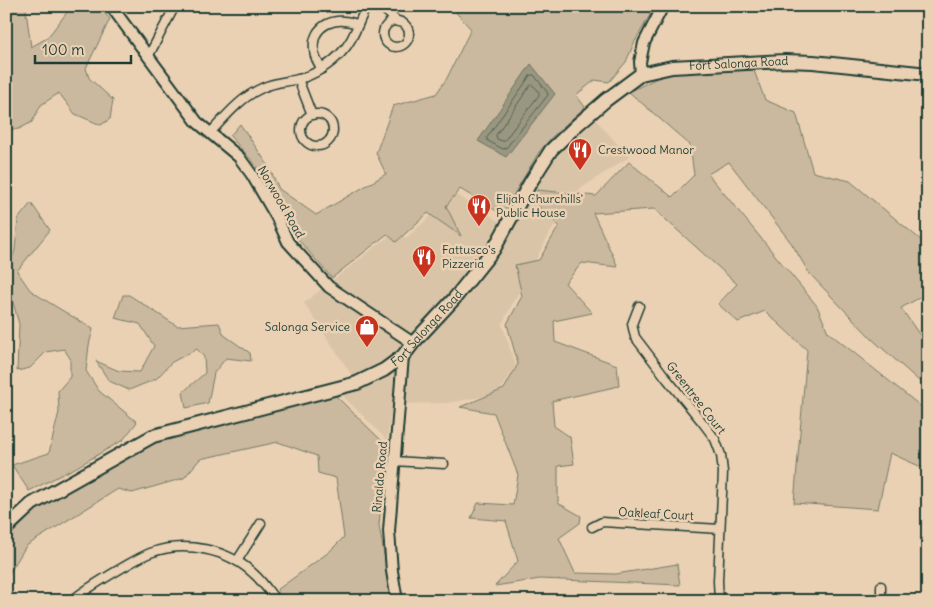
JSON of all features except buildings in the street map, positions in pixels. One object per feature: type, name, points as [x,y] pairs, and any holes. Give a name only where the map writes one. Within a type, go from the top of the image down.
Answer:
[{"type":"main road","name":"Fort Salonga Road","points":[[6,528],[32,504],[153,436],[357,383],[384,370],[403,356],[454,300],[494,249],[530,183],[551,150],[606,100],[641,74],[672,67],[785,61],[813,62],[928,74]]},
{"type":"street","name":"Norwood Road","points":[[111,6],[197,122],[239,157],[268,201],[288,242],[329,287],[413,343]]},
{"type":"street","points":[[148,57],[175,6]]},
{"type":"street","points":[[210,133],[234,108],[260,88],[277,82],[310,75],[322,69],[341,54],[351,40],[367,6]]},
{"type":"street","points":[[380,6],[398,22]]},
{"type":"street","points":[[641,74],[640,62],[644,43],[663,6]]},
{"type":"street","points":[[322,69],[316,60],[314,51],[317,33],[329,23],[337,20],[344,19],[358,24]]},
{"type":"street","points":[[298,79],[312,115]]},
{"type":"street","points":[[312,115],[323,115],[331,122],[332,127],[331,138],[317,146],[307,142],[301,130],[304,121],[312,115]]},
{"type":"street","name":"Greentree Court","points":[[639,306],[632,324],[635,337],[704,423],[715,439],[721,455],[723,472],[718,581],[719,601]]},
{"type":"street","name":"Rinaldo Road","points":[[396,601],[389,530],[403,356]]},
{"type":"street","points":[[394,461],[444,464]]},
{"type":"street","name":"Oakleaf Court","points":[[592,527],[602,522],[720,529]]},
{"type":"street","points":[[237,561],[261,523]]},
{"type":"street","points":[[71,601],[131,563],[150,553],[170,548],[210,550],[226,555],[254,574],[275,601]]},
{"type":"street","points":[[881,586],[881,601]]},
{"type":"shaded area","points":[[6,6],[28,6],[26,11],[31,47],[47,38],[72,6],[98,6],[110,19],[86,68],[89,78],[113,100],[110,119],[101,125],[75,114],[59,93],[41,105],[32,122],[19,129],[6,130],[6,113],[11,107],[6,105]]},
{"type":"shaded area","points":[[450,6],[655,6],[634,43],[626,62],[609,82],[595,80],[576,95],[585,107],[552,137],[539,152],[502,214],[460,189],[446,206],[461,236],[428,213],[396,242],[387,234],[332,278],[295,236],[254,163],[230,136],[240,124],[268,165],[279,189],[316,215],[386,174],[376,153],[393,106],[436,94],[447,78],[471,29]]},
{"type":"shaded area","points":[[753,68],[765,100],[796,113],[813,172],[850,181],[928,246],[928,293],[901,308],[928,347],[928,389],[873,340],[809,273],[792,244],[729,162],[708,174],[817,306],[828,332],[928,412],[928,470],[890,453],[878,509],[794,503],[807,350],[765,311],[738,322],[718,304],[737,284],[654,209],[593,213],[618,267],[582,263],[565,283],[592,313],[554,321],[555,342],[617,365],[619,386],[552,401],[554,426],[570,437],[574,464],[558,466],[558,503],[581,516],[580,523],[559,538],[575,573],[616,574],[677,564],[680,585],[540,579],[495,586],[518,561],[506,521],[471,518],[478,503],[513,505],[518,475],[494,413],[460,407],[504,389],[518,364],[507,324],[522,296],[515,265],[539,260],[559,226],[532,200],[537,190],[596,196],[629,162],[672,197],[694,175],[690,145],[629,92],[667,73]]},
{"type":"shaded area","points":[[596,120],[629,157],[577,191],[550,233],[502,324],[516,366],[498,394],[447,403],[392,404],[387,440],[343,396],[355,389],[351,374],[304,303],[395,231],[406,238],[455,194],[511,229],[555,155]]},
{"type":"shaded area","points":[[31,203],[50,230],[17,271],[30,290],[93,329],[86,371],[99,391],[137,422],[123,440],[75,468],[29,491],[12,465],[49,453],[59,412],[58,391],[70,377],[70,358],[64,349],[46,352],[30,368],[17,371],[19,324],[6,277],[15,250],[18,219]]},
{"type":"shaded area","points":[[123,295],[129,295],[177,326],[219,323],[224,335],[250,353],[251,361],[226,358],[214,373],[208,403],[186,408],[183,392],[205,373],[204,357],[197,349],[172,362],[156,379],[129,390],[109,381],[96,361],[119,371],[140,372],[154,346],[140,324],[115,318]]},
{"type":"shaded area","points":[[335,395],[387,446],[379,525],[392,601],[283,601],[277,590],[329,552],[344,537],[336,478],[318,473],[317,456],[278,442],[200,459],[184,478],[132,493],[118,489],[26,546],[6,579],[6,540],[37,509],[116,462],[164,438]]},
{"type":"water","points":[[531,64],[555,94],[506,157],[478,141]]},
{"type":"place","name":"Crestwood Manor","points":[[580,171]]},
{"type":"place","name":"Elijah Churchills' Public House","points":[[479,227]]},
{"type":"place","name":"Fattusco's Pizzeria","points":[[424,278]]},
{"type":"place","name":"Salonga Service","points":[[367,348]]}]
